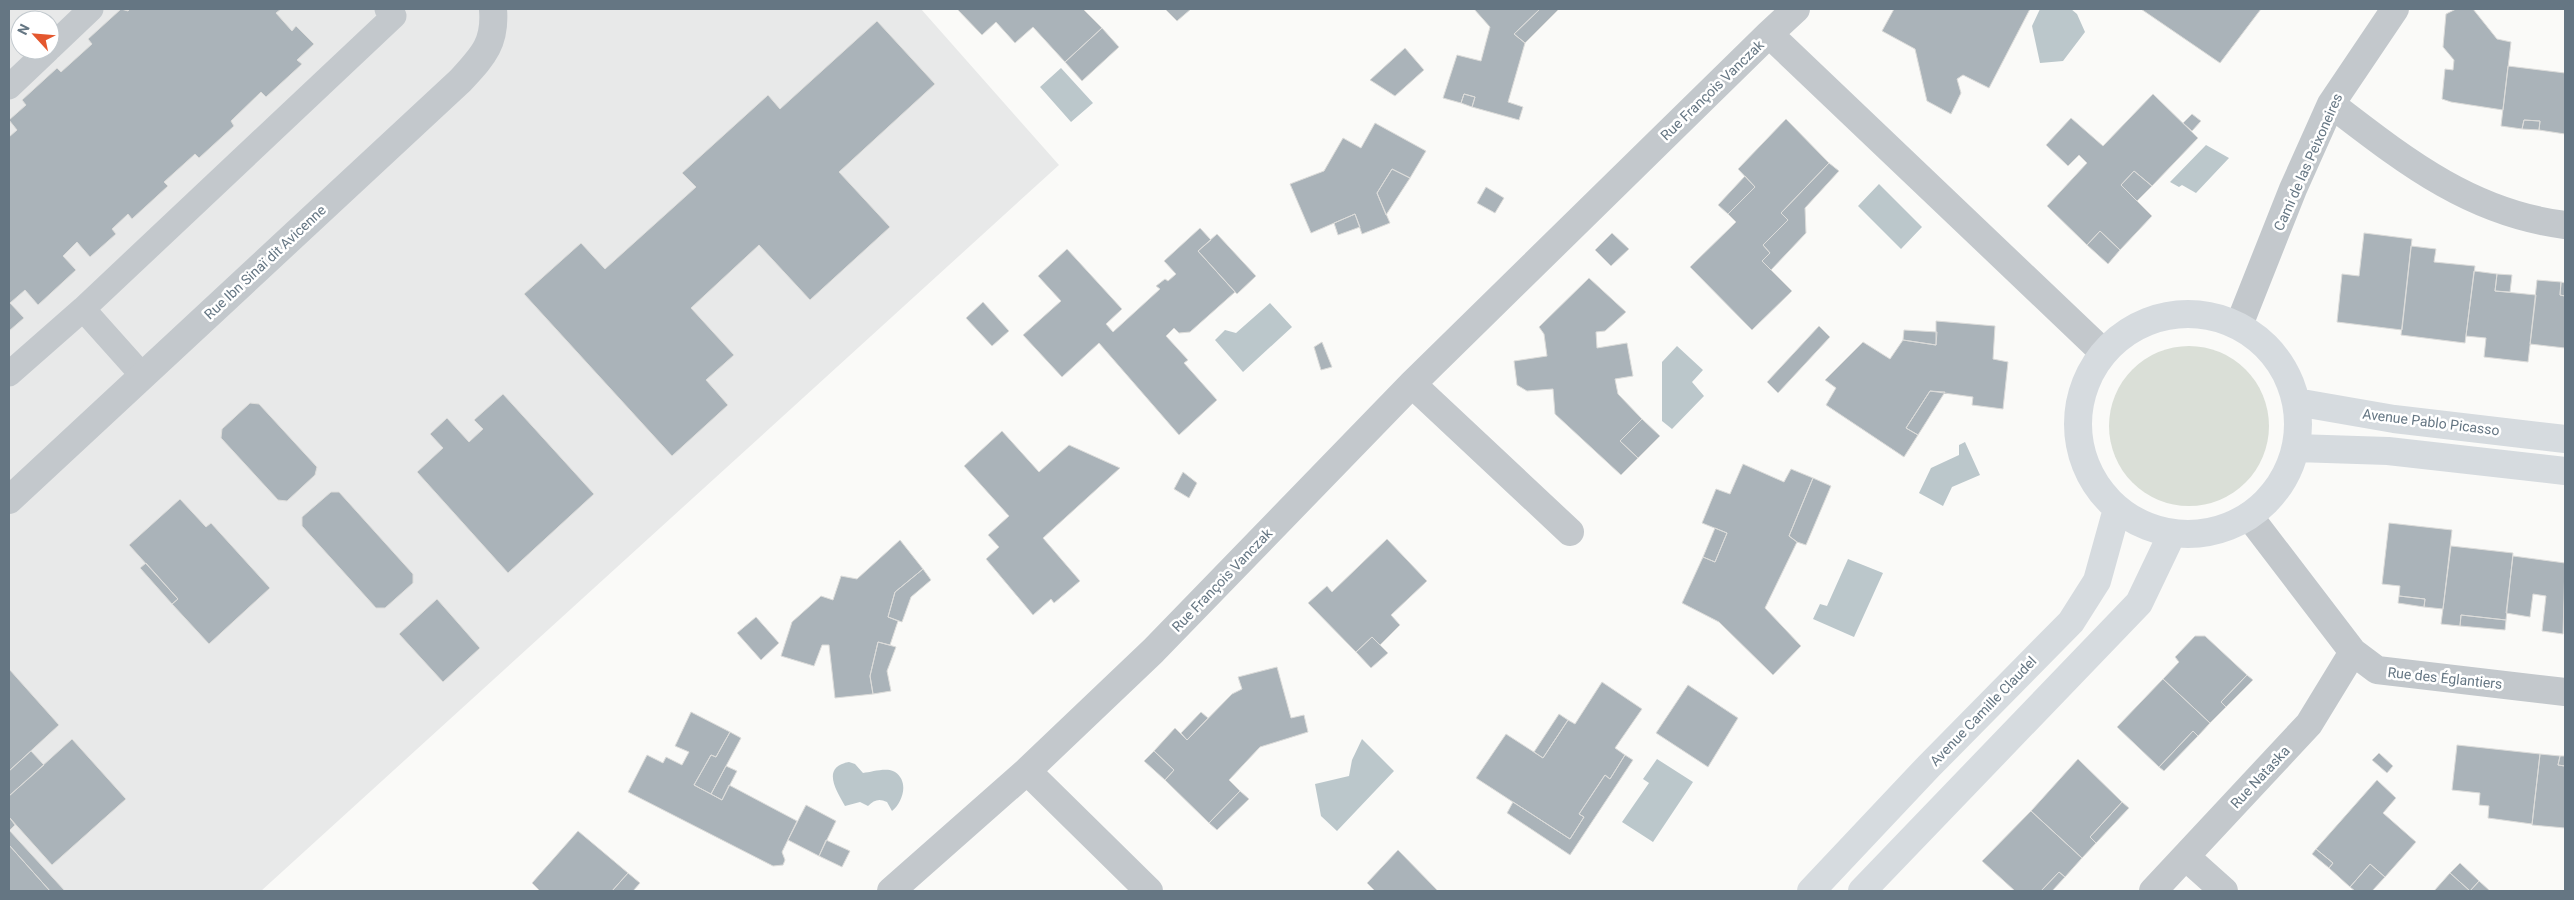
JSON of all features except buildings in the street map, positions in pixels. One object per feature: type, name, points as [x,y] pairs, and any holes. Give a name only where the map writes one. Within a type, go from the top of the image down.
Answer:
[{"type":"main road","points":[[2191,313],[2216,316],[2239,325],[2259,339],[2276,357],[2289,378],[2296,402],[2298,425],[2296,448],[2286,474],[2270,497],[2249,516],[2232,525],[2212,532],[2192,535],[2172,534],[2142,525],[2116,509],[2097,488],[2084,462],[2078,434],[2078,405],[2087,377],[2103,352],[2122,335],[2166,315],[2191,313]]},
{"type":"main road","name":"Avenue Pablo Picasso","points":[[2296,402],[2394,419],[2565,438]]},
{"type":"main road","points":[[2296,448],[2388,451],[2565,471]]},
{"type":"main road","name":"Avenue Camille Claudel","points":[[1811,891],[2070,622],[2098,581],[2116,509]]},
{"type":"main road","points":[[1862,891],[2139,603],[2172,534]]},
{"type":"street","name":"Rue Ibn Sinaï dit Avicenne","points":[[9,500],[460,81],[486,52],[494,24],[493,9]]},
{"type":"street","points":[[1769,34],[1796,9]]},
{"type":"street","name":"Cami de las Peixoneires","points":[[2239,325],[2293,189],[2331,104],[2395,9]]},
{"type":"street","name":"Rue François Vanczak","points":[[891,891],[1027,771],[1153,651],[1412,384],[1769,34],[2103,352]]},
{"type":"street","points":[[2331,104],[2409,164],[2479,203],[2565,225]]},
{"type":"street","points":[[1412,384],[1570,532]]},
{"type":"street","name":"Rue des Églantiers","points":[[2249,516],[2353,652],[2377,670],[2565,692]]},
{"type":"street","name":"Rue Nataska","points":[[2153,891],[2309,724],[2353,652]]},
{"type":"street","points":[[1027,771],[1149,891]]},
{"type":"street","points":[[2186,857],[2224,891]]},
{"type":"lane","points":[[60,39],[91,9]]},
{"type":"lane","points":[[9,374],[83,309],[394,16],[387,9]]},
{"type":"lane","points":[[9,86],[37,60]]},
{"type":"lane","points":[[83,309],[142,375]]},
{"type":"shaded area","points":[[9,9],[921,9],[1059,165],[261,891],[9,891]]},
{"type":"shaded area","points":[[2040,9],[2071,9],[2077,14],[2085,32],[2063,61],[2040,63],[2032,26]]},
{"type":"shaded area","points":[[1061,68],[1093,103],[1071,122],[1040,87]]},
{"type":"shaded area","points":[[2206,145],[2229,158],[2196,193],[2182,185],[2179,187],[2170,182]]},
{"type":"shaded area","points":[[1879,184],[1922,227],[1901,249],[1858,206]]},
{"type":"shaded area","points":[[1270,303],[1292,327],[1243,372],[1215,340],[1225,330],[1236,333]]},
{"type":"shaded area","points":[[1677,346],[1703,370],[1692,382],[1704,396],[1672,429],[1662,421],[1662,362]]},
{"type":"shaded area","points":[[2181,346],[2197,346],[2220,352],[2246,369],[2263,395],[2269,418],[2269,434],[2263,457],[2246,483],[2220,500],[2197,506],[2181,506],[2158,500],[2138,488],[2127,477],[2115,457],[2109,434],[2109,418],[2115,395],[2127,375],[2138,364],[2158,352]]},
{"type":"shaded area","points":[[1965,442],[1980,475],[1952,487],[1943,506],[1919,493],[1931,468],[1959,455],[1959,445]]},
{"type":"shaded area","points":[[1848,559],[1883,573],[1854,637],[1813,619],[1820,604],[1827,606]]},
{"type":"shaded area","points":[[1362,739],[1394,771],[1337,831],[1321,816],[1315,784],[1349,776],[1352,760]]},
{"type":"shaded area","points":[[1657,759],[1693,782],[1653,842],[1622,822],[1649,783],[1643,779]]},
{"type":"shaded area","points":[[849,762],[855,764],[863,773],[888,770],[900,776],[903,792],[899,803],[892,811],[887,802],[882,800],[875,801],[868,806],[860,802],[845,806],[835,786],[833,774],[840,765]]}]
